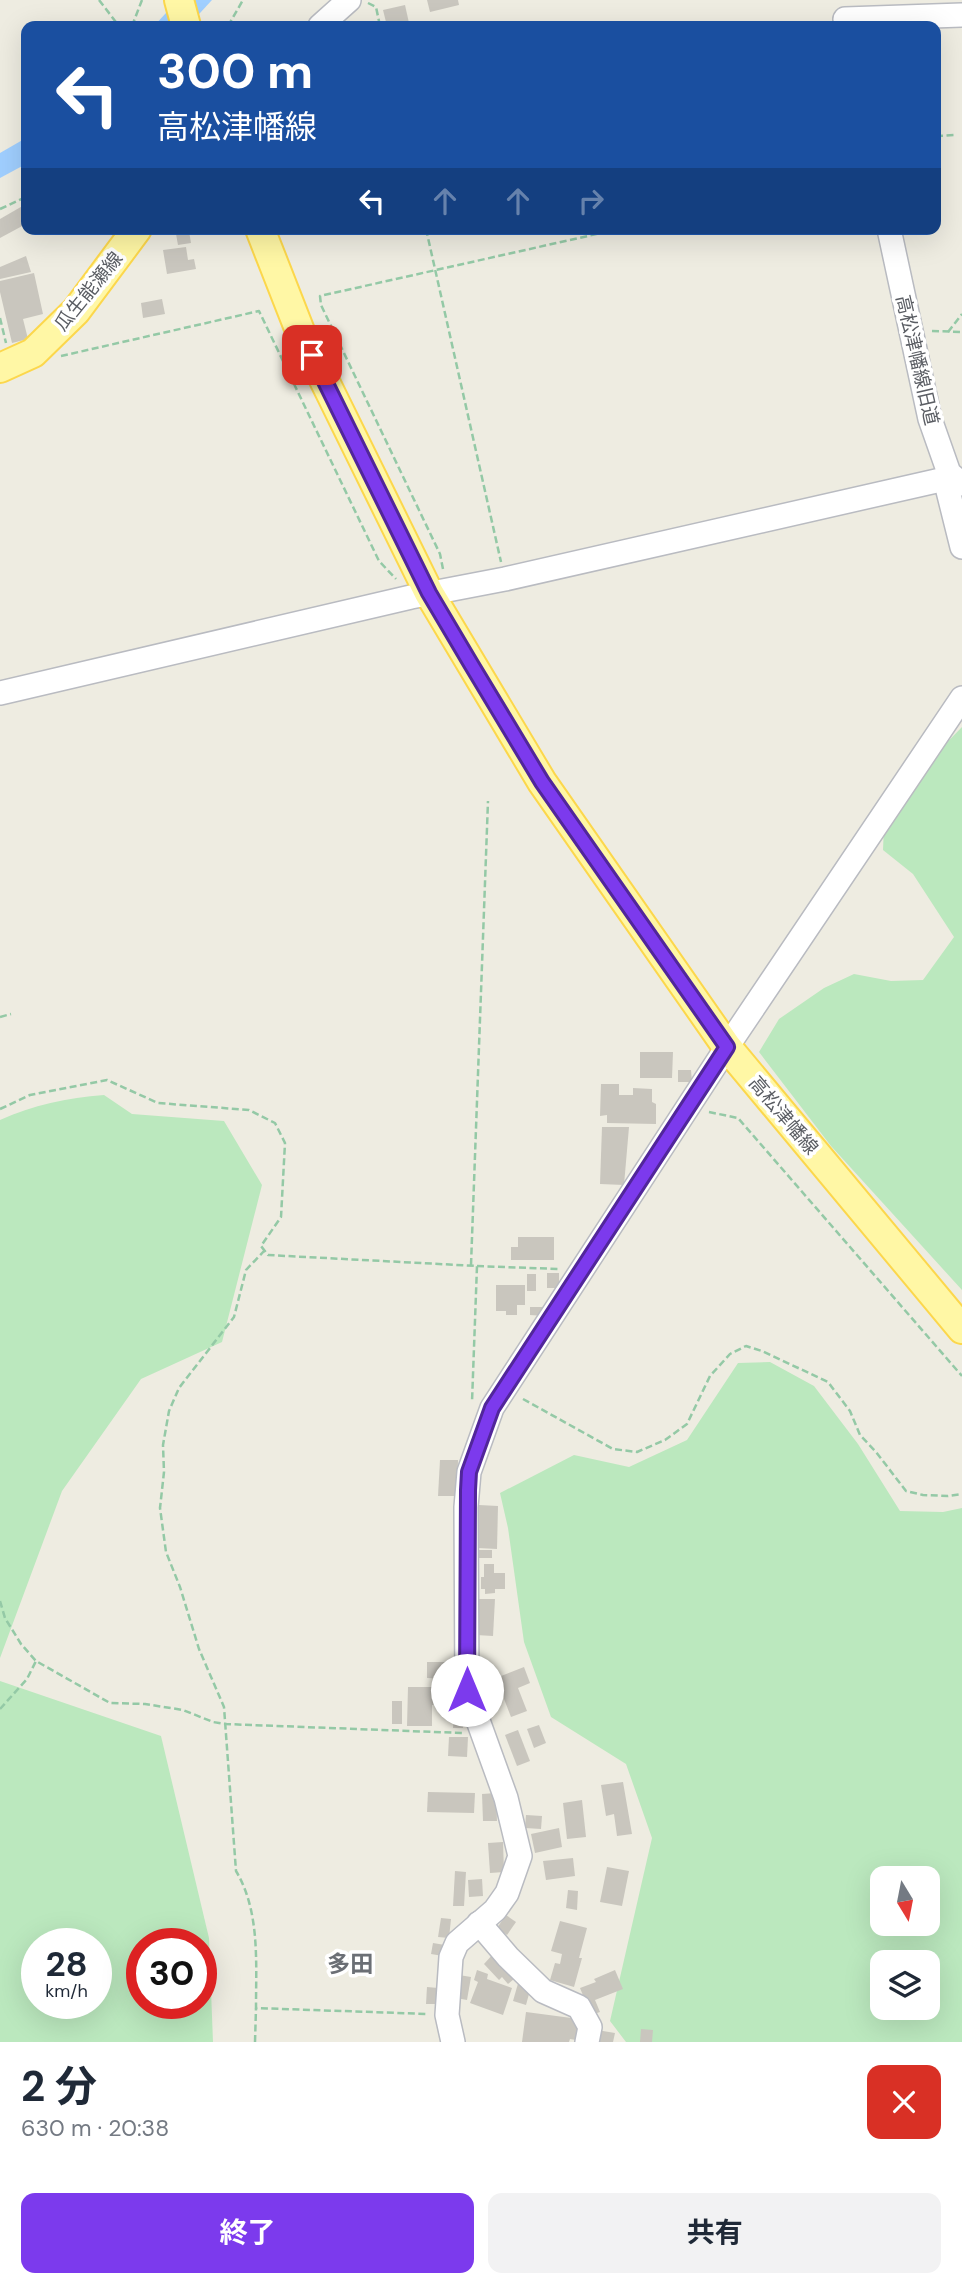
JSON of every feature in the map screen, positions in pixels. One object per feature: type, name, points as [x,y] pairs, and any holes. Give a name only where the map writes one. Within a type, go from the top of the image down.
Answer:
[{"type":"main road","points":[[178,0],[184,21]]},
{"type":"main road","name":"瓜生能瀬線","points":[[0,368],[33,354],[76,311],[133,235]]},
{"type":"main road","name":"高松津幡線","points":[[262,235],[300,331],[429,593],[542,782],[727,1047],[962,1329]]},
{"type":"street","points":[[326,21],[349,0]]},
{"type":"street","points":[[844,15],[962,15]]},
{"type":"street","name":"高松津幡線旧道","points":[[890,235],[930,419],[952,478],[962,547]]},
{"type":"street","points":[[0,693],[429,593],[505,579],[952,478]]},
{"type":"street","points":[[453,2042],[447,2015],[451,1957],[457,1942],[495,1910],[507,1893],[520,1856],[506,1798],[467,1690],[466,1507],[469,1472],[492,1408],[727,1047],[962,698]]},
{"type":"street","points":[[479,1923],[508,1957],[543,1991],[579,2007],[590,2028],[587,2042]]},
{"type":"path","points":[[99,0],[115,21]]},
{"type":"path","points":[[134,21],[142,0]]},
{"type":"path","points":[[231,21],[243,0]]},
{"type":"path","points":[[362,0],[376,7],[379,21]]},
{"type":"path","points":[[941,136],[955,135]]},
{"type":"path","points":[[0,209],[21,199]]},
{"type":"path","points":[[427,235],[505,579]]},
{"type":"path","points":[[40,347],[56,357],[259,311],[379,561],[429,593],[440,554],[321,305],[320,296],[592,235]]},
{"type":"path","points":[[948,332],[962,314]]},
{"type":"path","points":[[912,333],[962,332]]},
{"type":"path","points":[[471,1265],[488,801]]},
{"type":"path","points":[[0,1017],[11,1014]]},
{"type":"path","points":[[0,1109],[30,1096],[107,1080],[158,1103],[248,1110],[275,1123],[285,1143],[281,1217],[261,1246],[268,1255],[582,1270]]},
{"type":"path","points":[[689,1106],[738,1118],[962,1376]]},
{"type":"path","points":[[255,2042],[253,1922],[246,1888],[236,1871],[224,1707],[199,1649],[166,1552],[160,1508],[164,1472],[163,1445],[169,1411],[179,1388],[234,1317],[246,1270],[265,1250]]},
{"type":"path","points":[[472,1403],[477,1266]]},
{"type":"path","points":[[505,1389],[613,1449],[638,1452],[666,1440],[687,1424],[709,1376],[730,1354],[746,1346],[762,1350],[828,1382],[850,1411],[860,1435],[906,1491],[923,1496],[962,1494]]},
{"type":"path","points":[[0,1601],[5,1618],[20,1644],[36,1661],[110,1703],[145,1704],[183,1710],[225,1724],[482,1734]]},
{"type":"path","points":[[0,1709],[27,1679],[36,1661]]},
{"type":"path","points":[[256,2008],[447,2015]]},
{"type":"green space","points":[[962,727],[962,1290],[831,1146],[759,1052],[779,1019],[824,988],[854,974],[891,981],[923,980],[954,937],[913,874],[883,850],[884,825],[921,769]]},
{"type":"green space","points":[[104,1095],[132,1114],[224,1121],[262,1185],[222,1342],[141,1379],[62,1491],[0,1658],[0,1120],[51,1103]]},
{"type":"green space","points":[[770,1362],[814,1386],[858,1444],[900,1511],[943,1512],[962,1508],[962,2042],[626,2042],[610,2021],[652,1838],[626,1764],[551,1717],[524,1642],[508,1528],[500,1493],[574,1455],[629,1467],[687,1440],[738,1363]]},
{"type":"green space","points":[[0,1681],[161,1736],[207,1928],[126,1928],[126,2019],[212,2019],[213,2042],[0,2042]]},
{"type":"water","points":[[178,0],[212,0],[193,21],[159,21]]},
{"type":"water","points":[[21,141],[21,167],[0,178],[0,153]]},
{"type":"building","points":[[427,0],[458,0],[459,5],[430,12]]},
{"type":"building","points":[[405,5],[409,21],[386,21],[383,10]]},
{"type":"building","points":[[21,207],[21,227],[0,238],[0,219]]},
{"type":"building","points":[[176,235],[190,235],[191,243],[178,245]]},
{"type":"building","points":[[186,247],[188,260],[194,259],[196,269],[167,274],[163,250]]},
{"type":"building","points":[[26,256],[31,272],[0,279],[0,267]]},
{"type":"building","points":[[34,273],[43,314],[23,319],[28,339],[12,343],[0,281]]},
{"type":"building","points":[[162,299],[165,314],[143,318],[141,303]]},
{"type":"building","points":[[640,1052],[673,1052],[672,1078],[640,1078]]},
{"type":"building","points":[[678,1070],[691,1070],[692,1082],[678,1082]]},
{"type":"building","points":[[601,1084],[619,1084],[619,1095],[633,1095],[633,1088],[652,1089],[652,1102],[656,1104],[656,1124],[607,1123],[607,1115],[600,1116]]},
{"type":"building","points":[[602,1127],[629,1127],[624,1185],[600,1184]]},
{"type":"building","points":[[518,1237],[554,1237],[554,1260],[511,1260],[511,1247],[518,1247]]},
{"type":"building","points":[[547,1273],[559,1273],[559,1288],[547,1288]]},
{"type":"building","points":[[527,1274],[536,1274],[536,1291],[527,1291]]},
{"type":"building","points":[[496,1285],[525,1285],[525,1305],[517,1305],[517,1315],[496,1311]]},
{"type":"building","points":[[530,1307],[544,1307],[544,1316],[530,1315]]},
{"type":"building","points":[[440,1460],[458,1460],[457,1496],[438,1496]]},
{"type":"building","points":[[479,1505],[498,1506],[497,1549],[478,1548]]},
{"type":"building","points":[[478,1550],[492,1550],[492,1558],[479,1558]]},
{"type":"building","points":[[484,1564],[494,1564],[494,1573],[505,1573],[505,1589],[495,1589],[495,1593],[485,1594],[485,1589],[481,1589]]},
{"type":"building","points":[[478,1599],[495,1599],[493,1636],[476,1635]]},
{"type":"building","points":[[427,1662],[446,1662],[446,1679],[427,1678]]},
{"type":"building","points":[[524,1667],[530,1683],[518,1688],[527,1711],[511,1717],[496,1678]]},
{"type":"building","points":[[408,1687],[438,1687],[438,1705],[432,1705],[432,1726],[407,1726]]},
{"type":"building","points":[[392,1701],[402,1701],[402,1724],[392,1724]]},
{"type":"building","points":[[454,1713],[464,1714],[463,1728],[453,1728]]},
{"type":"building","points":[[539,1725],[546,1743],[534,1748],[527,1729]]},
{"type":"building","points":[[518,1730],[530,1761],[517,1766],[505,1735]]},
{"type":"building","points":[[449,1737],[468,1737],[467,1757],[448,1756]]},
{"type":"building","points":[[623,1782],[632,1834],[617,1836],[614,1814],[606,1816],[601,1785]]},
{"type":"building","points":[[428,1792],[475,1793],[474,1813],[427,1812]]},
{"type":"building","points":[[496,1793],[497,1821],[483,1821],[482,1794]]},
{"type":"building","points":[[582,1800],[586,1837],[567,1839],[563,1803]]},
{"type":"building","points":[[526,1815],[542,1816],[541,1829],[525,1828]]},
{"type":"building","points":[[559,1828],[562,1847],[535,1853],[531,1834]]},
{"type":"building","points":[[503,1842],[504,1872],[490,1873],[488,1843]]},
{"type":"building","points":[[573,1858],[575,1876],[546,1880],[543,1861]]},
{"type":"building","points":[[607,1867],[629,1871],[622,1906],[600,1902]]},
{"type":"building","points":[[455,1871],[466,1872],[464,1906],[453,1906]]},
{"type":"building","points":[[482,1879],[483,1896],[469,1897],[468,1880]]},
{"type":"building","points":[[568,1890],[578,1891],[577,1910],[566,1908]]},
{"type":"building","points":[[506,1915],[516,1922],[507,1935],[497,1928]]},
{"type":"building","points":[[441,1918],[451,1919],[449,1938],[438,1937]]},
{"type":"building","points":[[560,1921],[587,1928],[574,1987],[550,1980],[555,1963],[560,1964],[562,1954],[551,1951]]},
{"type":"building","points":[[433,1943],[445,1945],[443,1956],[431,1954]]},
{"type":"building","points":[[494,1953],[520,1974],[508,1984],[502,1977],[499,1980],[484,1964]]},
{"type":"building","points":[[477,1970],[488,1974],[487,1979],[512,1988],[503,2015],[470,2003],[478,1982],[474,1980]]},
{"type":"building","points":[[615,1970],[623,1989],[595,2000],[600,2012],[591,2015],[580,1988]]},
{"type":"building","points":[[459,1975],[471,1977],[467,2000],[456,1998]]},
{"type":"building","points":[[519,1980],[532,1983],[526,2005],[513,2001]]},
{"type":"building","points":[[427,1987],[438,1988],[438,2004],[426,2004]]},
{"type":"building","points":[[526,2012],[579,2019],[576,2040],[522,2042]]},
{"type":"building","points":[[641,2029],[653,2030],[652,2042],[640,2042]]},
{"type":"building","points":[[597,2030],[615,2033],[613,2042],[595,2042]]},
{"type":"district","name":"多田","points":[[350,1964]]},
{"type":"route","points":[[312,355],[429,593],[471,664],[542,782],[727,1047],[492,1408],[469,1472],[466,1507],[467,1690]]}]
